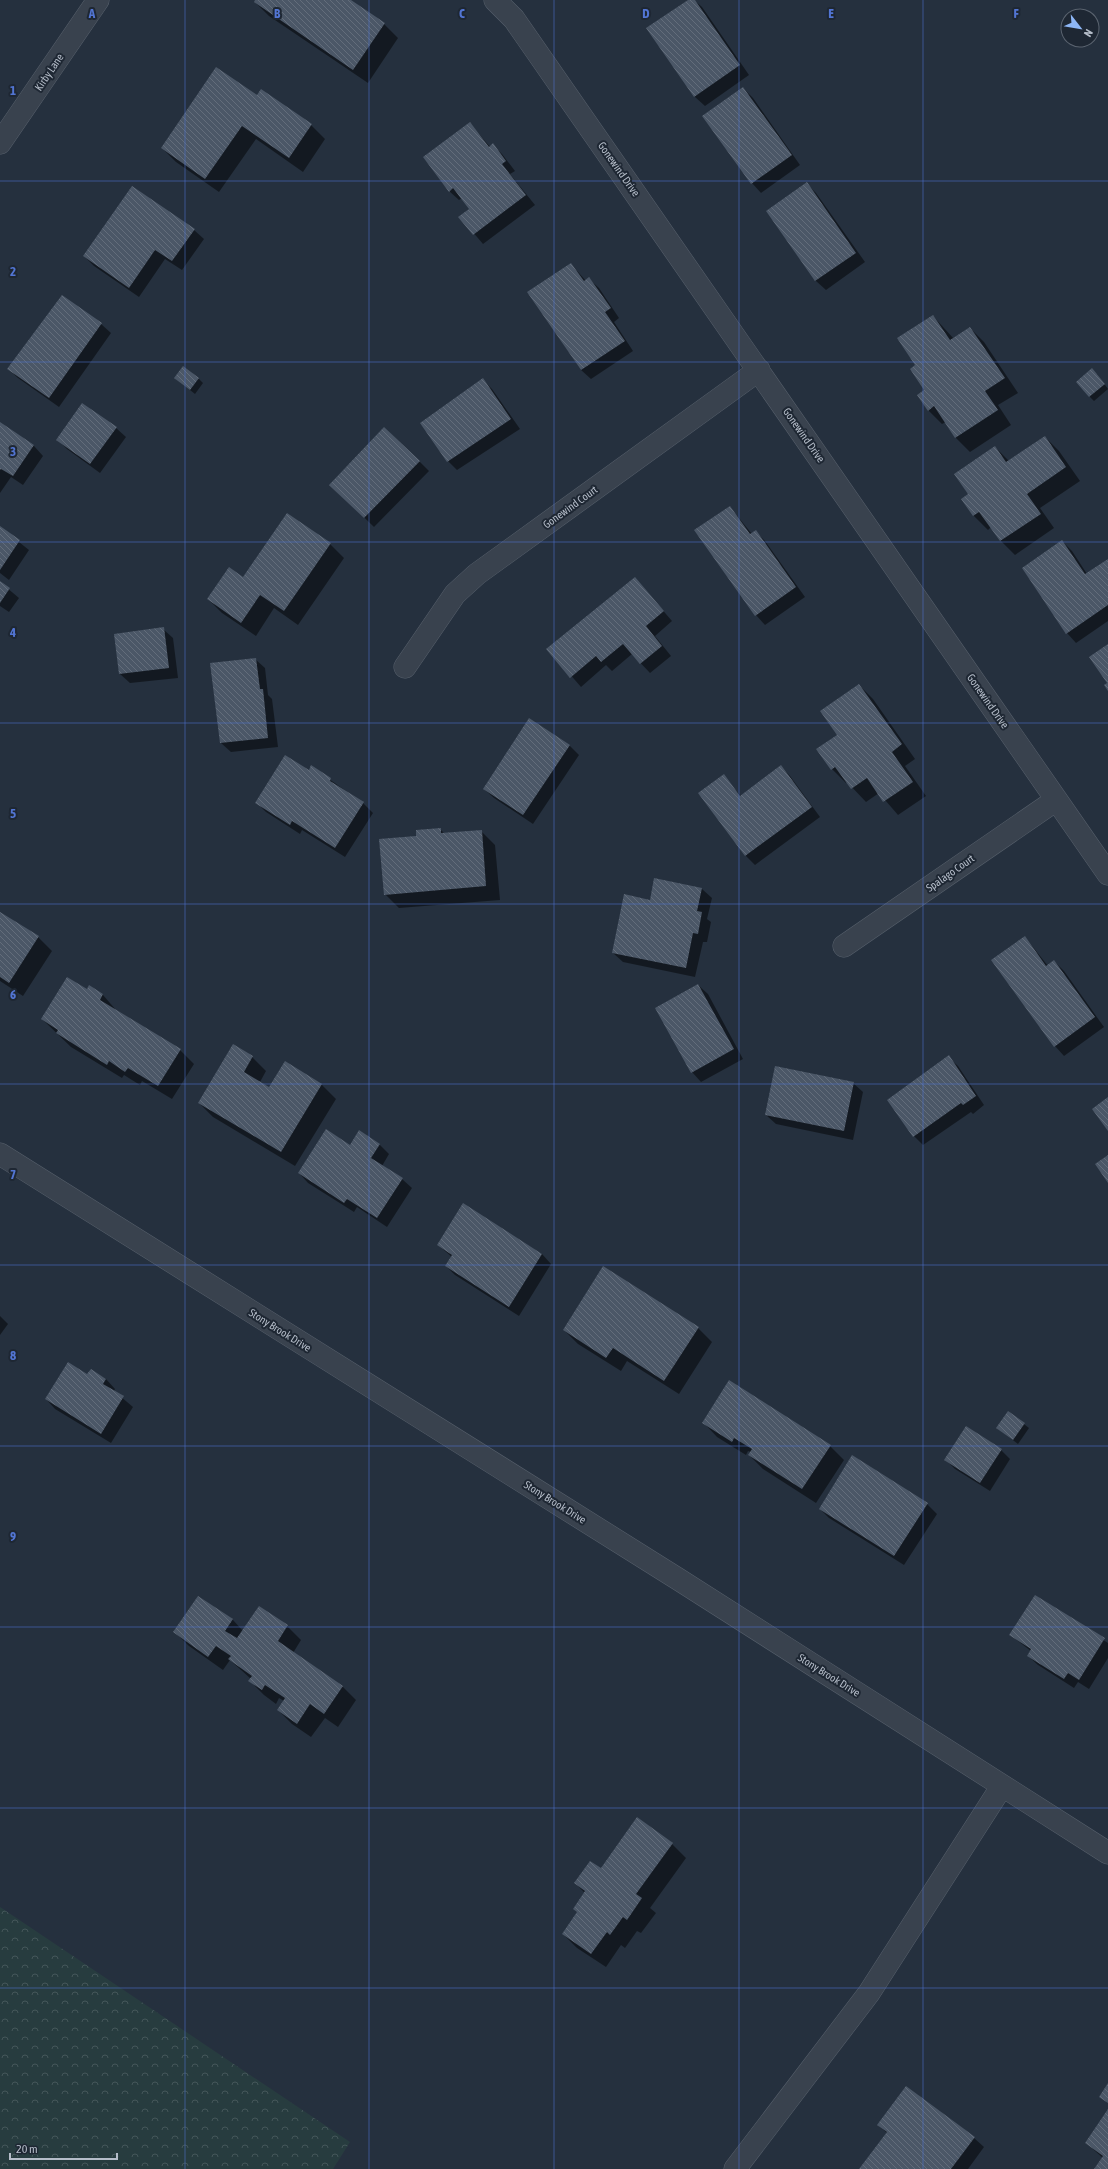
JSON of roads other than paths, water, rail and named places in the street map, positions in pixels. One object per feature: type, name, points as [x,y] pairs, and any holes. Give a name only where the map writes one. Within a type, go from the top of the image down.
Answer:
[{"type":"street","name":"Kirby Lane","points":[[0,143],[98,0]]},
{"type":"street","name":"Gonewind Drive","points":[[495,0],[514,19],[1108,874]]},
{"type":"street","name":"Gonewind Court","points":[[405,667],[455,594],[477,574],[759,370]]},
{"type":"street","name":"Spalago Court","points":[[844,946],[1056,800]]},
{"type":"street","name":"Stony Brook Drive","points":[[0,1154],[678,1579],[1108,1853]]},
{"type":"street","points":[[735,2169],[868,1993],[1002,1786]]}]
